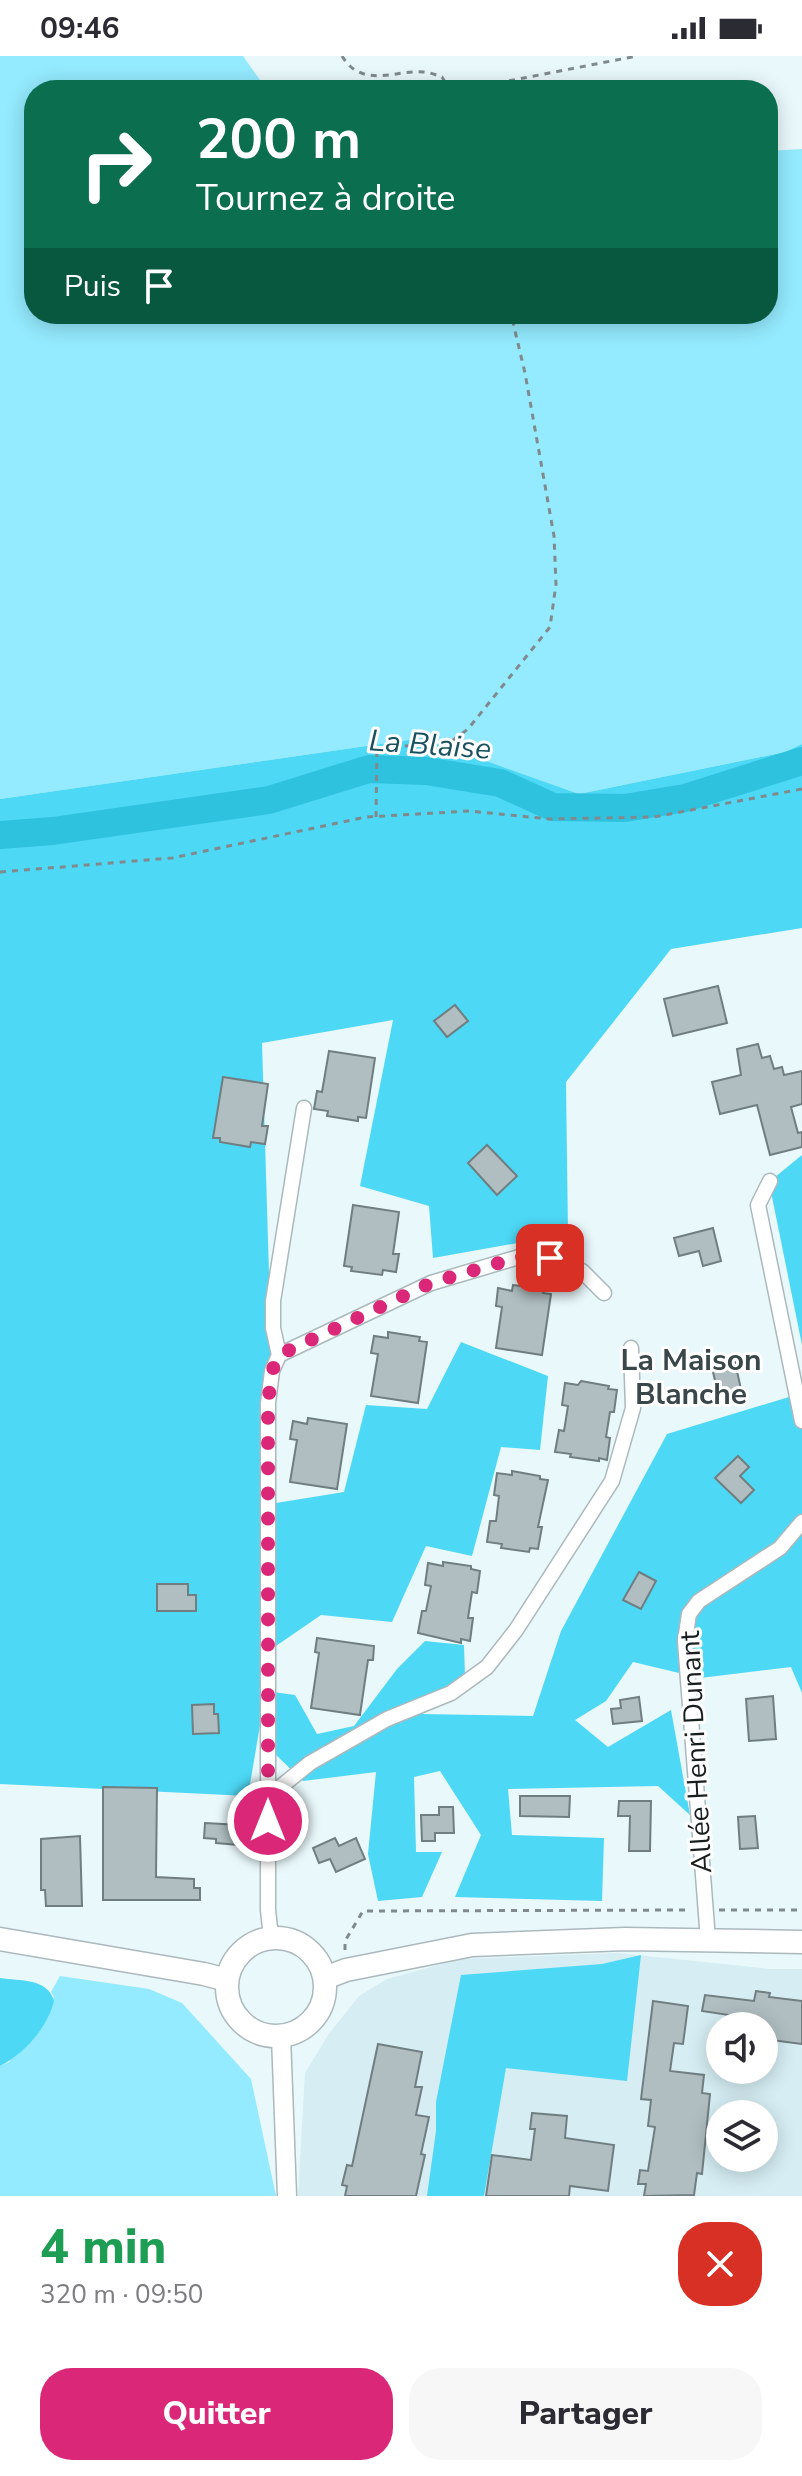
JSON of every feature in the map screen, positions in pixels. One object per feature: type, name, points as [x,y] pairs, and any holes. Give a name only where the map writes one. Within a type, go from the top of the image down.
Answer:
[{"type":"main road","points":[[335,1974],[311,2023],[297,2032],[281,2036],[253,2030],[241,2021],[227,1995],[232,1964],[241,1951],[271,1937],[300,1943],[312,1952],[320,1964],[335,1974],[472,1945],[625,1939],[802,1942]]},
{"type":"main road","points":[[0,1939],[227,1980]]},
{"type":"street","points":[[271,1937],[268,1403],[272,1371],[279,1355],[273,1328],[273,1301],[304,1108]]},
{"type":"street","points":[[770,1181],[758,1205],[802,1421]]},
{"type":"street","points":[[279,1355],[431,1283],[519,1257],[550,1258],[582,1271],[604,1293]]},
{"type":"street","points":[[268,1797],[310,1763],[387,1719],[451,1693],[487,1667],[516,1630],[612,1481],[633,1408],[631,1348]]},
{"type":"street","name":"Allée Henri Dunant","points":[[708,1940],[685,1641],[689,1614],[699,1601],[780,1548],[802,1522]]},
{"type":"street","points":[[281,2036],[287,2196]]},
{"type":"path","points":[[342,56],[364,75],[386,77],[423,72],[444,80]]},
{"type":"path","points":[[513,80],[637,56]]},
{"type":"path","points":[[376,817],[377,749],[452,741],[468,729],[550,627],[556,584],[554,536],[513,324]]},
{"type":"path","points":[[0,872],[172,858],[376,817],[469,811],[550,819],[654,817],[802,789]]},
{"type":"path","points":[[335,1974],[345,1941],[363,1911],[802,1910]]},
{"type":"shaded area","points":[[0,56],[243,56],[260,80],[24,80],[24,324],[778,324],[778,150],[802,149],[802,744],[785,752],[579,794],[422,738],[0,799]]},
{"type":"shaded area","points":[[422,738],[579,794],[785,752],[802,744],[802,928],[671,949],[566,1082],[568,1234],[433,1258],[429,1206],[360,1186],[393,1020],[262,1043],[276,1503],[344,1492],[366,1405],[427,1409],[461,1342],[548,1376],[540,1450],[501,1447],[472,1556],[426,1546],[392,1622],[321,1615],[273,1648],[248,1796],[0,1784],[0,799]]},
{"type":"shaded area","points":[[802,1155],[802,1345],[769,1182]]},
{"type":"shaded area","points":[[802,1393],[802,1693],[791,1667],[700,1678],[633,1662],[606,1701],[575,1720],[608,1747],[671,1710],[690,1815],[658,1786],[508,1789],[512,1835],[604,1838],[602,1901],[455,1897],[481,1835],[440,1771],[414,1777],[416,1852],[442,1852],[422,1897],[378,1901],[368,1854],[376,1772],[303,1781],[273,1752],[273,1692],[295,1695],[317,1734],[354,1726],[397,1669],[425,1641],[464,1645],[465,1676],[416,1703],[420,1714],[533,1716],[561,1631],[667,1434]]},
{"type":"shaded area","points":[[617,1953],[770,1969],[802,1969],[802,2196],[298,2196],[305,2073],[328,2035],[359,1996],[387,1979],[460,1959]]},
{"type":"shaded area","points":[[641,1955],[627,2081],[506,2068],[484,2196],[427,2196],[436,2131],[436,2102],[461,1975],[602,1964]]},
{"type":"shaded area","points":[[60,1976],[149,1989],[182,2003],[251,2079],[276,2196],[0,2196],[0,2066],[9,2062],[54,1997],[51,1992]]},
{"type":"shaded area","points":[[0,1978],[40,1984],[54,2001],[34,2039],[0,2066]]},
{"type":"building","points":[[718,986],[727,1023],[673,1036],[664,999]]},
{"type":"building","points":[[455,1005],[468,1021],[447,1037],[434,1021]]},
{"type":"building","points":[[758,1044],[762,1058],[770,1056],[774,1069],[782,1067],[784,1075],[802,1071],[802,1104],[791,1107],[798,1133],[802,1132],[802,1147],[770,1155],[757,1105],[720,1114],[712,1082],[741,1075],[737,1049]]},
{"type":"building","points":[[329,1051],[375,1058],[366,1118],[358,1117],[358,1121],[327,1116],[328,1111],[314,1109],[317,1091],[322,1092]]},
{"type":"building","points":[[223,1077],[268,1084],[262,1126],[268,1126],[265,1144],[251,1142],[250,1147],[213,1138]]},
{"type":"building","points":[[487,1145],[517,1176],[497,1195],[468,1163]]},
{"type":"building","points":[[353,1205],[399,1212],[393,1254],[399,1254],[396,1272],[383,1270],[382,1275],[351,1271],[352,1267],[344,1266]]},
{"type":"building","points":[[713,1228],[721,1261],[703,1266],[699,1251],[679,1256],[674,1238]]},
{"type":"building","points":[[513,1285],[544,1289],[543,1293],[551,1294],[542,1355],[496,1348],[502,1307],[496,1306],[498,1288],[512,1291]]},
{"type":"building","points":[[388,1332],[420,1337],[419,1341],[427,1342],[418,1403],[371,1396],[378,1354],[371,1353],[374,1336],[388,1338]]},
{"type":"building","points":[[734,1358],[741,1389],[718,1394],[711,1363]]},
{"type":"building","points":[[581,1381],[617,1390],[606,1437],[610,1438],[607,1460],[570,1457],[571,1454],[555,1452],[559,1430],[564,1431],[568,1406],[562,1405],[565,1383],[578,1385]]},
{"type":"building","points":[[308,1418],[347,1424],[337,1489],[290,1482],[297,1440],[290,1439],[293,1421],[307,1424]]},
{"type":"building","points":[[738,1456],[749,1467],[740,1476],[754,1490],[741,1503],[715,1478]]},
{"type":"building","points":[[512,1471],[548,1480],[538,1527],[542,1527],[538,1549],[530,1548],[529,1552],[501,1548],[502,1544],[487,1542],[490,1521],[496,1521],[499,1496],[494,1495],[497,1473],[512,1475]]},
{"type":"building","points":[[443,1562],[471,1566],[471,1569],[480,1571],[477,1593],[472,1592],[468,1618],[473,1618],[470,1641],[461,1639],[461,1643],[418,1633],[431,1586],[425,1585],[428,1563],[443,1566]]},
{"type":"building","points":[[639,1572],[656,1581],[641,1609],[623,1600]]},
{"type":"building","points":[[157,1584],[188,1584],[188,1595],[196,1595],[196,1611],[157,1611]]},
{"type":"building","points":[[317,1638],[374,1646],[373,1660],[368,1660],[360,1715],[311,1708],[319,1653],[315,1652]]},
{"type":"building","points":[[773,1696],[776,1739],[749,1741],[746,1699]]},
{"type":"building","points":[[639,1697],[642,1721],[613,1724],[611,1709],[621,1708],[620,1700]]},
{"type":"building","points":[[214,1704],[219,1733],[193,1734],[192,1705]]},
{"type":"building","points":[[103,1787],[157,1788],[156,1877],[194,1879],[194,1888],[200,1888],[200,1900],[103,1900]]},
{"type":"building","points":[[520,1796],[570,1796],[569,1817],[520,1816]]},
{"type":"building","points":[[619,1801],[651,1801],[650,1851],[629,1851],[630,1816],[618,1816]]},
{"type":"building","points":[[439,1807],[453,1807],[454,1833],[435,1833],[435,1841],[422,1841],[421,1815],[439,1815]]},
{"type":"building","points":[[755,1816],[758,1848],[740,1849],[738,1817]]},
{"type":"building","points":[[205,1823],[240,1825],[239,1845],[216,1843],[216,1839],[204,1838]]},
{"type":"building","points":[[80,1836],[82,1906],[46,1906],[45,1890],[41,1890],[41,1839]]},
{"type":"building","points":[[335,1838],[339,1846],[356,1838],[365,1859],[336,1872],[330,1859],[319,1863],[313,1848]]},
{"type":"building","points":[[756,1991],[770,1993],[769,1997],[802,2001],[802,2044],[778,2041],[778,2012],[702,2011],[705,1995],[754,2001]]},
{"type":"building","points":[[653,2001],[688,2006],[683,2044],[674,2043],[670,2071],[704,2075],[702,2093],[710,2094],[709,2100],[706,2100],[702,2174],[697,2173],[694,2195],[644,2196],[646,2184],[638,2184],[640,2170],[648,2171],[655,2127],[648,2126],[651,2100],[641,2099]]},
{"type":"building","points":[[378,2044],[422,2052],[415,2087],[422,2087],[416,2115],[429,2117],[416,2196],[345,2196],[347,2186],[342,2185],[347,2165],[352,2166]]},
{"type":"building","points":[[532,2113],[567,2116],[565,2138],[614,2145],[608,2191],[570,2186],[569,2196],[486,2196],[492,2155],[531,2160],[535,2129],[530,2129]]},
{"type":"waterway","name":"La Blaise","points":[[0,835],[53,831],[269,800],[369,769],[426,771],[500,783],[553,807],[625,808],[685,798],[802,761]]},
{"type":"district","name":"La Maison Blanche","points":[[691,1377]]},
{"type":"route","points":[[268,1821],[268,1403],[272,1371],[279,1355],[431,1283],[519,1257],[550,1258]]}]
